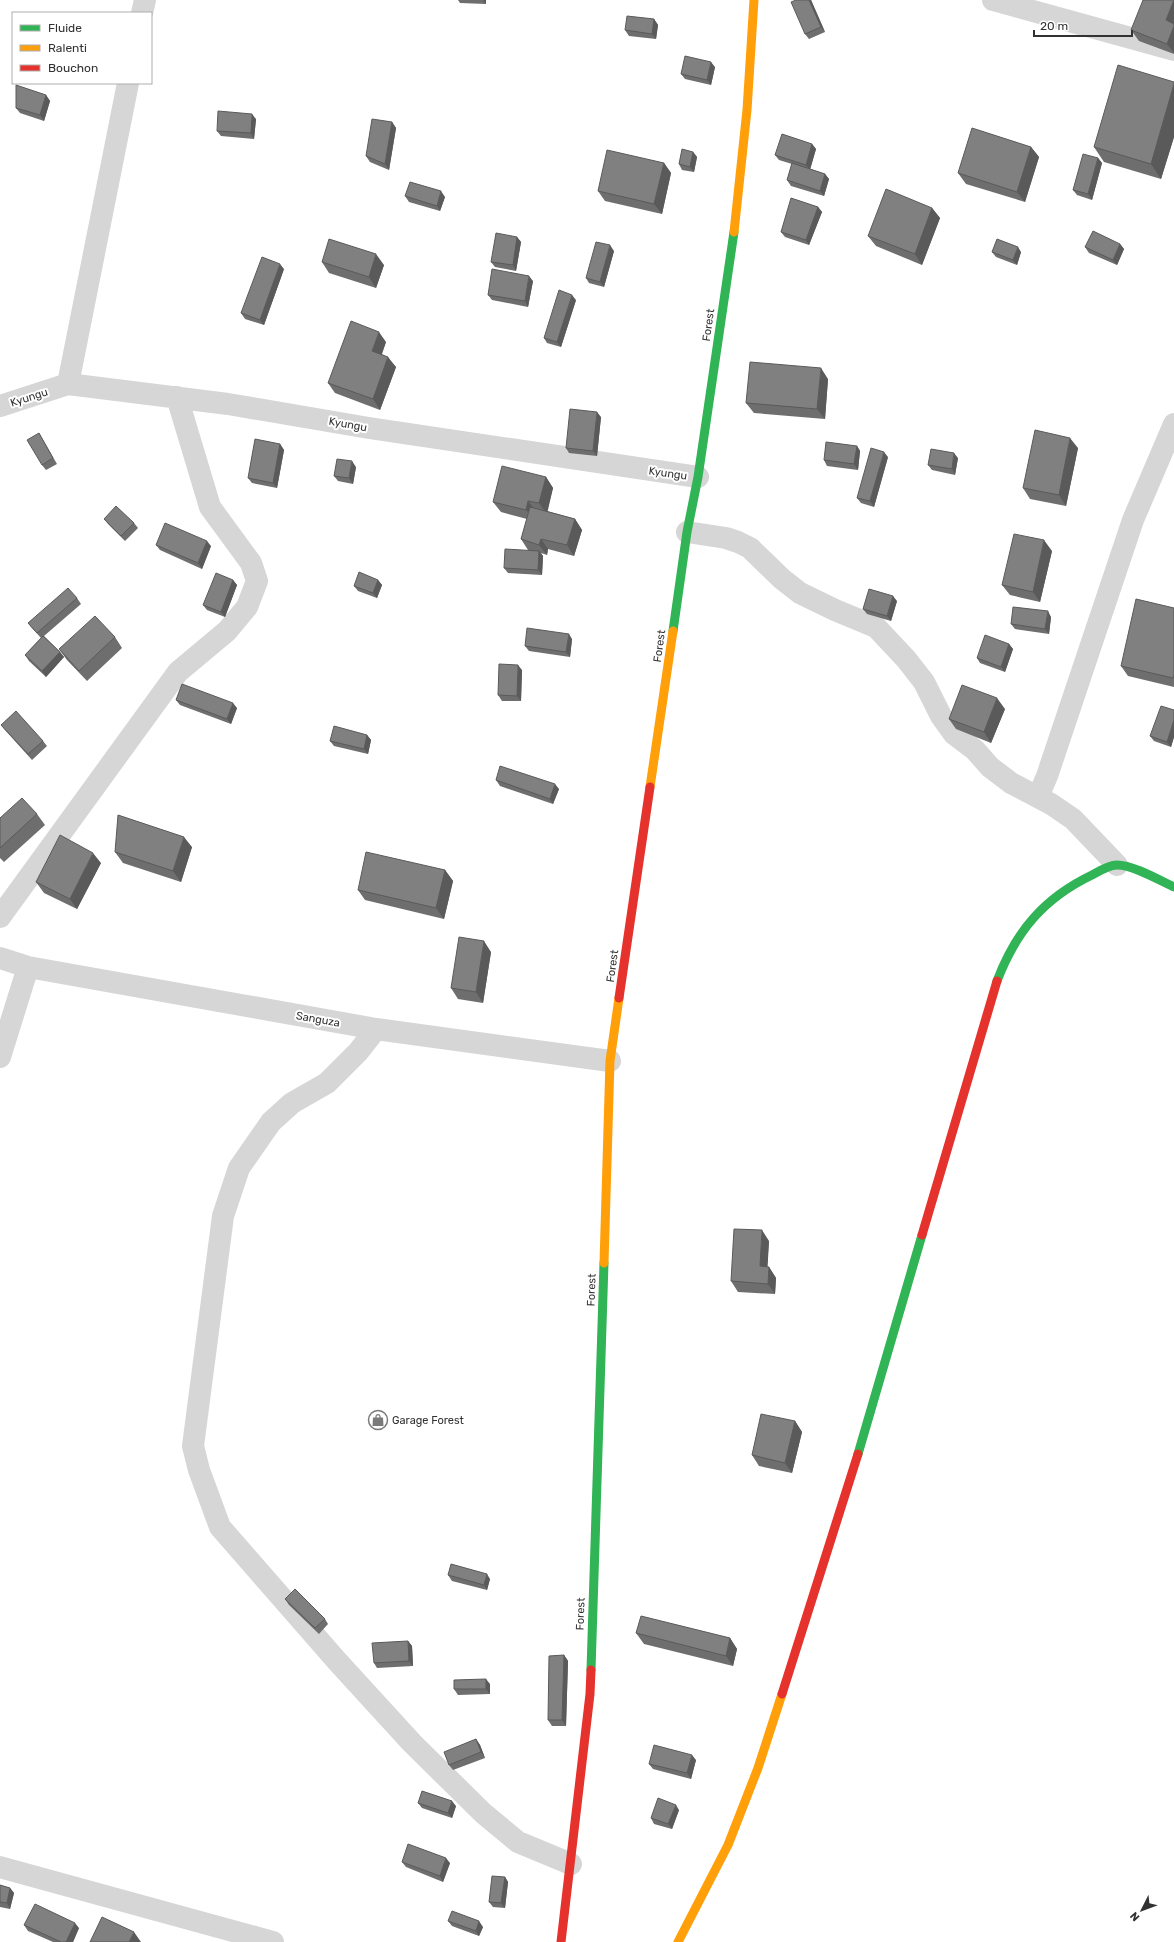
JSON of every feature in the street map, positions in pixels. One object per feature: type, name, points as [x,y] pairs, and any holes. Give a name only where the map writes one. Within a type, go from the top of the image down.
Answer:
[{"type":"street","points":[[142,12],[145,0]]},
{"type":"street","name":"Forest","points":[[561,1942],[590,1694],[610,1061],[687,532],[698,477],[739,196],[747,110],[754,0]]},
{"type":"street","points":[[993,0],[1174,50]]},
{"type":"street","points":[[68,384],[128,84]]},
{"type":"street","name":"Kyungu","points":[[0,406],[68,384],[228,404],[369,428],[698,477]]},
{"type":"street","points":[[0,917],[178,672],[227,631],[247,607],[257,581],[250,563],[210,507],[177,397]]},
{"type":"street","points":[[1038,797],[1050,769],[1133,520],[1174,424]]},
{"type":"street","points":[[687,532],[726,538],[750,548],[782,579],[800,592],[835,610],[876,627],[906,659],[924,682],[941,716],[954,734],[1006,779],[1073,819],[1117,866],[1146,874],[1174,887]]},
{"type":"street","points":[[678,1942],[728,1845],[758,1768],[845,1498],[997,980],[1006,957],[1017,937],[1030,920],[1062,890],[1080,879],[1117,866]]},
{"type":"street","name":"Sanguza","points":[[0,958],[28,967],[376,1029],[610,1061]]},
{"type":"street","points":[[0,1057],[28,967]]},
{"type":"street","points":[[376,1029],[358,1052],[327,1083],[292,1103],[271,1122],[239,1168],[223,1216],[193,1446],[199,1470],[220,1527],[337,1661],[412,1743],[483,1813],[518,1842],[571,1864]]},
{"type":"street","points":[[0,1867],[273,1942]]},
{"type":"building","points":[[796,0],[809,0],[821,27],[805,34],[791,2]]},
{"type":"building","points":[[1143,0],[1174,0],[1166,20],[1174,24],[1167,44],[1131,30]]},
{"type":"building","points":[[627,16],[654,19],[652,34],[625,30]]},
{"type":"building","points":[[685,56],[711,62],[707,80],[681,74]]},
{"type":"building","points":[[1118,65],[1174,82],[1151,164],[1094,147]]},
{"type":"building","points":[[16,85],[46,95],[40,115],[16,108]]},
{"type":"building","points":[[218,111],[252,114],[251,133],[217,131]]},
{"type":"building","points":[[372,119],[392,122],[385,164],[366,156]]},
{"type":"building","points":[[972,128],[1031,147],[1017,192],[958,173]]},
{"type":"building","points":[[782,134],[812,144],[806,165],[775,155]]},
{"type":"building","points":[[682,149],[693,152],[690,167],[679,164]]},
{"type":"building","points":[[607,150],[664,163],[654,204],[598,191]]},
{"type":"building","points":[[1083,154],[1098,158],[1088,194],[1073,190]]},
{"type":"building","points":[[792,163],[825,174],[820,191],[787,180]]},
{"type":"building","points":[[410,182],[441,191],[437,206],[405,196]]},
{"type":"building","points":[[886,189],[932,208],[915,254],[868,236]]},
{"type":"building","points":[[791,198],[818,207],[806,240],[781,232]]},
{"type":"building","points":[[1093,231],[1120,244],[1113,260],[1085,247]]},
{"type":"building","points":[[496,233],[517,237],[513,265],[491,262]]},
{"type":"building","points":[[329,239],[376,254],[369,277],[322,262]]},
{"type":"building","points":[[997,239],[1018,247],[1013,260],[992,252]]},
{"type":"building","points":[[596,242],[610,245],[600,282],[586,278]]},
{"type":"building","points":[[262,257],[280,264],[260,320],[241,313]]},
{"type":"building","points":[[492,269],[529,276],[525,301],[488,295]]},
{"type":"building","points":[[559,290],[572,295],[557,342],[544,338]]},
{"type":"building","points":[[351,321],[379,332],[372,351],[388,357],[373,399],[328,383]]},
{"type":"building","points":[[750,362],[821,368],[817,409],[746,403]]},
{"type":"building","points":[[570,409],[597,412],[593,451],[566,448]]},
{"type":"building","points":[[1035,430],[1070,438],[1059,495],[1023,488]]},
{"type":"building","points":[[39,433],[53,458],[42,465],[27,440]]},
{"type":"building","points":[[255,439],[280,444],[273,483],[248,478]]},
{"type":"building","points":[[826,442],[857,446],[854,464],[824,460]]},
{"type":"building","points":[[871,448],[884,452],[870,501],[857,498]]},
{"type":"building","points":[[931,449],[954,453],[952,469],[928,465]]},
{"type":"building","points":[[337,459],[352,461],[349,478],[334,476]]},
{"type":"building","points":[[502,466],[546,477],[539,503],[528,501],[526,510],[493,502]]},
{"type":"building","points":[[116,506],[134,523],[121,536],[104,519]]},
{"type":"building","points":[[530,507],[575,519],[567,545],[541,539],[539,545],[521,539]]},
{"type":"building","points":[[165,523],[207,541],[198,563],[156,545]]},
{"type":"building","points":[[1014,534],[1044,540],[1033,592],[1002,585]]},
{"type":"building","points":[[505,549],[539,551],[538,570],[504,568]]},
{"type":"building","points":[[359,572],[378,580],[373,593],[354,586]]},
{"type":"building","points":[[216,573],[233,580],[221,612],[203,605]]},
{"type":"building","points":[[68,588],[77,598],[37,633],[28,623]]},
{"type":"building","points":[[869,589],[893,596],[887,616],[863,609]]},
{"type":"building","points":[[1136,599],[1174,608],[1173,678],[1121,666]]},
{"type":"building","points":[[1013,607],[1048,611],[1045,629],[1011,624]]},
{"type":"building","points":[[95,616],[115,637],[79,671],[59,649]]},
{"type":"building","points":[[527,628],[569,634],[566,652],[525,646]]},
{"type":"building","points":[[985,635],[1009,644],[1001,667],[977,658]]},
{"type":"building","points":[[43,636],[60,652],[42,671],[25,655]]},
{"type":"building","points":[[499,664],[518,665],[517,696],[498,695]]},
{"type":"building","points":[[182,684],[233,703],[227,719],[176,700]]},
{"type":"building","points":[[962,685],[997,698],[984,732],[949,719]]},
{"type":"building","points":[[1161,706],[1174,710],[1174,720],[1167,742],[1150,736]]},
{"type":"building","points":[[16,711],[43,741],[28,754],[1,725]]},
{"type":"building","points":[[334,726],[367,735],[364,749],[330,741]]},
{"type":"building","points":[[500,766],[555,784],[550,799],[496,780]]},
{"type":"building","points":[[22,798],[37,814],[0,848],[0,818]]},
{"type":"building","points":[[118,815],[184,837],[173,871],[115,852]]},
{"type":"building","points":[[60,835],[93,853],[70,899],[36,882]]},
{"type":"building","points":[[366,852],[445,870],[436,908],[358,890]]},
{"type":"building","points":[[459,937],[484,941],[476,992],[451,988]]},
{"type":"building","points":[[734,1229],[762,1230],[760,1266],[769,1267],[768,1284],[731,1281]]},
{"type":"building","points":[[761,1414],[795,1421],[785,1463],[752,1455]]},
{"type":"building","points":[[451,1564],[487,1574],[484,1585],[448,1575]]},
{"type":"building","points":[[295,1589],[325,1619],[315,1628],[285,1599]]},
{"type":"building","points":[[641,1616],[730,1638],[726,1656],[636,1633]]},
{"type":"building","points":[[408,1641],[409,1661],[374,1663],[372,1643]]},
{"type":"building","points":[[564,1655],[562,1720],[548,1720],[549,1656]]},
{"type":"building","points":[[486,1679],[486,1689],[454,1689],[454,1680]]},
{"type":"building","points":[[476,1739],[481,1752],[449,1765],[444,1752]]},
{"type":"building","points":[[654,1745],[692,1755],[687,1773],[649,1764]]},
{"type":"building","points":[[422,1791],[452,1801],[448,1813],[418,1803]]},
{"type":"building","points":[[658,1798],[676,1805],[668,1824],[651,1818]]},
{"type":"building","points":[[408,1844],[446,1858],[440,1876],[402,1862]]},
{"type":"building","points":[[492,1876],[505,1877],[501,1903],[489,1902]]},
{"type":"building","points":[[0,1885],[10,1888],[7,1903],[0,1902]]},
{"type":"building","points":[[35,1904],[75,1923],[66,1942],[61,1942],[24,1925]]},
{"type":"building","points":[[452,1911],[479,1921],[476,1931],[448,1921]]},
{"type":"building","points":[[102,1917],[134,1932],[129,1942],[90,1942]]},
{"type":"traffic: fast","points":[[673,631],[687,532],[698,477],[734,232]]},
{"type":"traffic: fast","points":[[997,981],[1013,947],[1023,932],[1046,905],[1075,884],[1101,870],[1114,865],[1131,867],[1174,887]]},
{"type":"traffic: fast","points":[[858,1454],[922,1235]]},
{"type":"traffic: fast","points":[[591,1670],[604,1263]]},
{"type":"traffic: slow","points":[[734,232],[747,110],[754,0]]},
{"type":"traffic: slow","points":[[650,787],[673,631]]},
{"type":"traffic: slow","points":[[604,1263],[610,1061],[619,998]]},
{"type":"traffic: slow","points":[[678,1942],[728,1845],[758,1768],[782,1694]]},
{"type":"traffic: jam","points":[[619,998],[650,787]]},
{"type":"traffic: jam","points":[[922,1235],[997,981]]},
{"type":"traffic: jam","points":[[782,1694],[858,1454]]},
{"type":"traffic: jam","points":[[561,1942],[590,1694],[591,1670]]},
{"type":"place","name":"Garage Forest","points":[[378,1420]]}]
